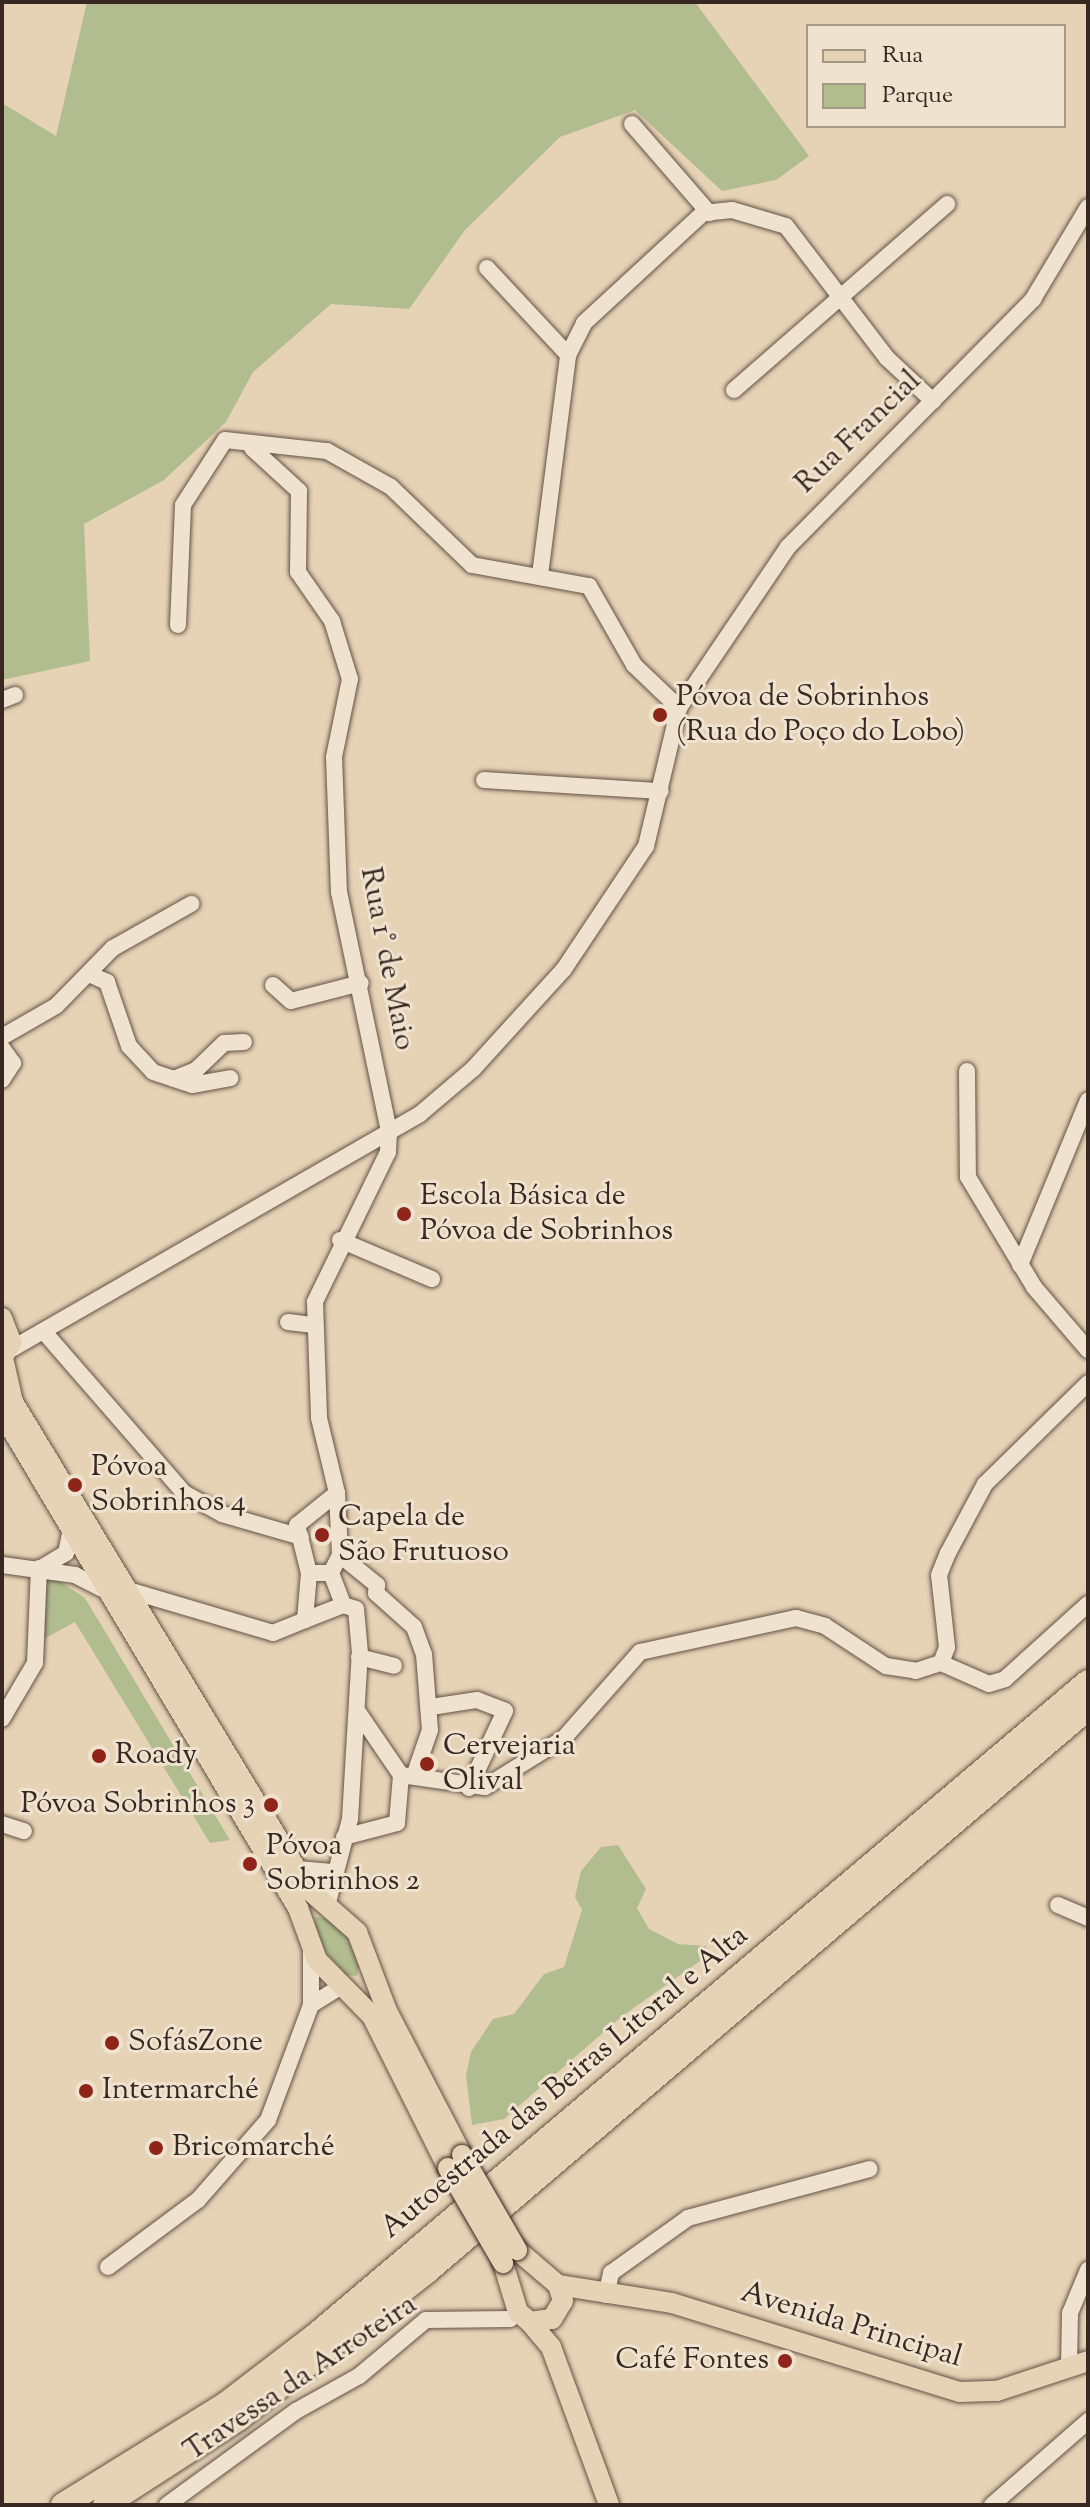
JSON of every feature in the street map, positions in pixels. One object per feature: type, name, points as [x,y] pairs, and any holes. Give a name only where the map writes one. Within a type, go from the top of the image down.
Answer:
[{"type":"highway","name":"Autoestrada das Beiras Litoral e Alta","points":[[63,2505],[226,2404],[316,2335],[1088,1682]]},
{"type":"highway","name":"Autoestrada das Beiras Litoral e Alta","points":[[105,2505],[238,2419],[426,2272],[1088,1708]]},
{"type":"main road","points":[[5,1321],[4,1356],[13,1402],[297,1869],[325,1906],[357,1932],[371,1971],[455,2161]]},
{"type":"main road","points":[[2,1413],[302,1922],[311,1949],[372,2016],[510,2256],[521,2310],[551,2347],[609,2505]]},
{"type":"main road","points":[[302,1922],[325,1906]]},
{"type":"main road","points":[[345,1987],[371,1971]]},
{"type":"main road","points":[[510,2256],[549,2280],[555,2316],[551,2347]]},
{"type":"main road","points":[[521,2310],[526,2278],[549,2280]]},
{"type":"main road","name":"Avenida Principal","points":[[549,2280],[601,2295],[672,2303],[960,2392],[997,2391],[1079,2364]]},
{"type":"main road","points":[[521,2310],[555,2316],[601,2295]]},
{"type":"street","points":[[632,124],[709,213]]},
{"type":"street","points":[[734,390],[947,204]]},
{"type":"street","name":"Rua Francial","points":[[679,708],[788,547],[1033,299],[1088,207]]},
{"type":"street","points":[[540,575],[568,355],[584,323],[709,213],[732,210],[786,226],[887,358],[933,401]]},
{"type":"street","points":[[487,268],[568,355]]},
{"type":"street","points":[[4,1356],[440,1101],[564,969],[646,846],[661,791],[679,708],[634,665],[589,586],[472,565],[363,466],[327,451],[252,448],[225,440],[183,505],[178,625]]},
{"type":"street","name":"Rua 1° de Maio","points":[[252,448],[299,491],[298,572],[332,621],[350,679],[334,757],[339,892],[361,983],[389,1132],[388,1152]]},
{"type":"street","points":[[484,780],[661,791]]},
{"type":"street","points":[[2,1037],[56,1006],[113,948],[191,904]]},
{"type":"street","points":[[89,974],[107,982],[137,1059],[172,1080],[213,1085],[230,1078]]},
{"type":"street","points":[[273,985],[291,1001],[361,983]]},
{"type":"street","points":[[172,1080],[196,1070],[224,1043],[244,1042]]},
{"type":"street","points":[[2,1048],[13,1063],[2,1080]]},
{"type":"street","points":[[967,1071],[968,1177],[1020,1265],[1088,1350]]},
{"type":"street","points":[[1020,1265],[1088,1100]]},
{"type":"street","points":[[331,1573],[340,1555],[337,1493],[319,1418],[312,1325],[340,1240],[388,1152],[410,1120]]},
{"type":"street","points":[[373,1141],[388,1152]]},
{"type":"street","points":[[340,1240],[432,1279]]},
{"type":"street","points":[[5,1321],[22,1336],[45,1333]]},
{"type":"street","points":[[288,1322],[312,1325]]},
{"type":"street","points":[[45,1333],[184,1493],[222,1514],[301,1537]]},
{"type":"street","points":[[941,1663],[947,1647],[939,1575],[954,1542],[985,1484],[1088,1383]]},
{"type":"street","points":[[305,1620],[309,1573],[297,1525],[337,1493]]},
{"type":"street","points":[[39,1568],[66,1553],[71,1530]]},
{"type":"street","points":[[340,1555],[377,1585],[376,1593]]},
{"type":"street","points":[[2,1565],[39,1568],[106,1591]]},
{"type":"street","points":[[2,1719],[35,1663],[39,1568]]},
{"type":"street","points":[[309,1573],[331,1573]]},
{"type":"street","points":[[325,1906],[344,1837],[359,1657],[349,1607],[331,1573]]},
{"type":"street","points":[[128,1590],[273,1633],[349,1607],[376,1593]]},
{"type":"street","points":[[344,1837],[397,1823],[407,1776],[429,1737],[431,1707],[420,1637],[376,1593]]},
{"type":"street","points":[[356,1707],[365,1731],[407,1776],[473,1788],[564,1738],[640,1652],[796,1618],[825,1626],[886,1666],[916,1671],[941,1663],[989,1684],[1005,1679],[1088,1604]]},
{"type":"street","points":[[152,1630],[175,1606]]},
{"type":"street","points":[[359,1657],[394,1666]]},
{"type":"street","points":[[431,1707],[477,1700],[505,1711],[473,1788]]},
{"type":"street","points":[[2,1824],[24,1831]]},
{"type":"street","points":[[297,1869],[335,1872]]},
{"type":"street","points":[[1058,1905],[1088,1918]]},
{"type":"street","points":[[108,2267],[198,2200],[268,2120],[311,2005],[311,1949]]},
{"type":"street","points":[[311,2005],[345,1987]]},
{"type":"street","points":[[601,2295],[611,2273],[688,2218],[869,2169]]},
{"type":"street","points":[[1079,2364],[1070,2313],[1088,2270]]},
{"type":"street","name":"Travessa da Arroteira","points":[[167,2505],[296,2411],[359,2376],[426,2320],[510,2319],[521,2310]]},
{"type":"street","points":[[992,2505],[1088,2421]]},
{"type":"green space","points":[[87,2],[695,2],[809,156],[776,180],[722,191],[635,110],[560,137],[465,230],[409,309],[331,304],[253,372],[226,422],[164,480],[84,524],[90,661],[2,680],[2,103],[56,136]]},
{"type":"green space","points":[[58,1580],[85,1598],[230,1840],[210,1843],[75,1622],[40,1641],[43,1581]]},
{"type":"green space","points":[[618,1845],[646,1889],[637,1908],[649,1929],[678,1944],[706,1946],[707,1956],[621,2017],[504,2119],[472,2125],[466,2075],[471,2052],[493,2019],[514,2014],[544,1974],[564,1967],[582,1910],[575,1897],[581,1871],[601,1847]]},
{"type":"green space","points":[[316,1917],[330,1919],[348,1939],[360,1962],[357,1976],[346,1975],[326,1952],[313,1930]]},
{"type":"place","name":"Póvoa de Sobrinhos (Rua do Poço do Lobo)","points":[[660,715]]},
{"type":"place","name":"Escola Básica de Póvoa de Sobrinhos","points":[[404,1214]]},
{"type":"place","name":"Póvoa Sobrinhos 4","points":[[75,1485]]},
{"type":"place","name":"Capela de São Frutuoso","points":[[322,1535]]},
{"type":"place","name":"Roady","points":[[99,1756]]},
{"type":"place","name":"Cervejaria Olival","points":[[427,1764]]},
{"type":"place","name":"Póvoa Sobrinhos 3","points":[[271,1805]]},
{"type":"place","name":"Póvoa Sobrinhos 2","points":[[250,1864]]},
{"type":"place","name":"SofásZone","points":[[112,2043]]},
{"type":"place","name":"Intermarché","points":[[86,2091]]},
{"type":"place","name":"Bricomarché","points":[[156,2148]]},
{"type":"place","name":"Café Fontes","points":[[785,2361]]}]
